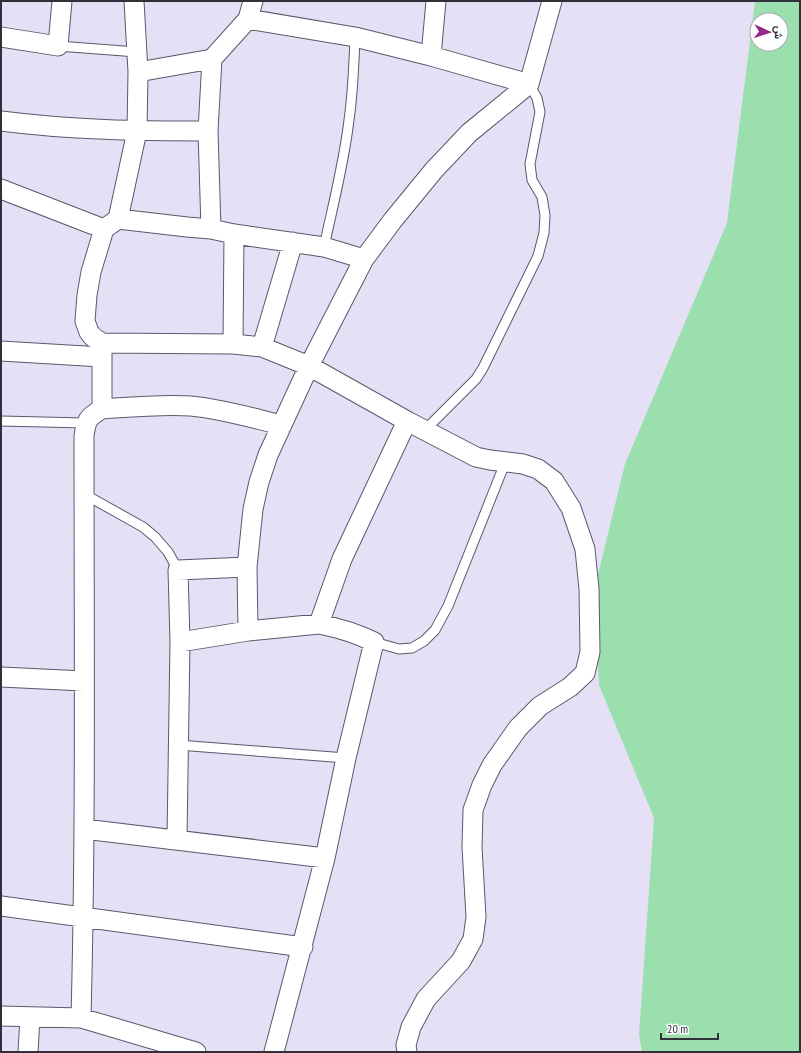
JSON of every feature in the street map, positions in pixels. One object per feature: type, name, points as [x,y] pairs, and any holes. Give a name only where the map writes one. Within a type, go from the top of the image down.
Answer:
[{"type":"street","points":[[1,37],[58,46],[62,1]]},
{"type":"street","points":[[102,409],[102,350],[89,332],[85,321],[87,295],[91,272],[111,224],[137,131],[138,72],[134,1]]},
{"type":"street","points":[[431,56],[436,1]]},
{"type":"street","points":[[248,631],[247,568],[253,509],[259,482],[268,455],[309,366],[364,259],[393,220],[434,170],[469,133],[528,84],[552,1]]},
{"type":"street","points":[[212,229],[208,131],[212,59],[251,10],[431,56],[528,84]]},
{"type":"street","points":[[138,72],[212,59]]},
{"type":"street","points":[[1,121],[47,127],[137,131],[208,131]]},
{"type":"street","points":[[1,189],[111,224],[212,229],[234,234],[324,247],[364,259]]},
{"type":"street","points":[[233,344],[234,234]]},
{"type":"street","points":[[262,347],[293,242]]},
{"type":"street","points":[[1,352],[102,350],[233,344],[262,347],[309,366],[407,421],[476,457],[505,463],[522,464],[538,469],[554,481],[571,508],[585,549],[590,589],[590,652],[585,673],[570,687],[540,706],[518,728],[492,765],[482,785],[473,810],[472,847],[476,917],[473,939],[461,961],[426,999],[411,1027],[406,1045],[407,1052]]},
{"type":"street","points":[[81,1018],[84,917],[85,423],[90,416],[102,409],[190,406],[224,411],[282,425]]},
{"type":"street","points":[[319,624],[342,559],[407,421]]},
{"type":"street","points":[[177,839],[180,642],[178,570],[247,568]]},
{"type":"street","points":[[180,642],[248,631],[319,624],[341,628],[374,642],[346,758],[325,858],[274,1052]]},
{"type":"street","points":[[1,677],[84,680]]},
{"type":"street","points":[[84,829],[325,858]]},
{"type":"street","points":[[1,906],[302,947]]},
{"type":"street","points":[[1,1016],[81,1018],[196,1052]]},
{"type":"street","points":[[28,1052],[30,1017]]},
{"type":"lane","points":[[324,247],[342,167],[349,120],[354,76],[355,37]]},
{"type":"lane","points":[[58,46],[137,52]]},
{"type":"lane","points":[[425,430],[476,379],[483,368],[538,256],[544,234],[545,215],[542,197],[532,180],[530,164],[540,112],[537,98],[528,84]]},
{"type":"lane","points":[[1,421],[85,423]]},
{"type":"lane","points":[[374,642],[399,649],[412,648],[424,641],[435,630],[448,606],[505,463]]},
{"type":"lane","points":[[84,494],[143,527],[155,537],[168,552],[178,570]]},
{"type":"lane","points":[[178,745],[346,758]]},
{"type":"green space","points":[[755,1],[800,1],[800,1052],[642,1052],[639,1035],[654,818],[599,685],[594,591],[625,464],[727,223],[749,49],[749,52],[789,52],[789,12],[754,12]]}]
